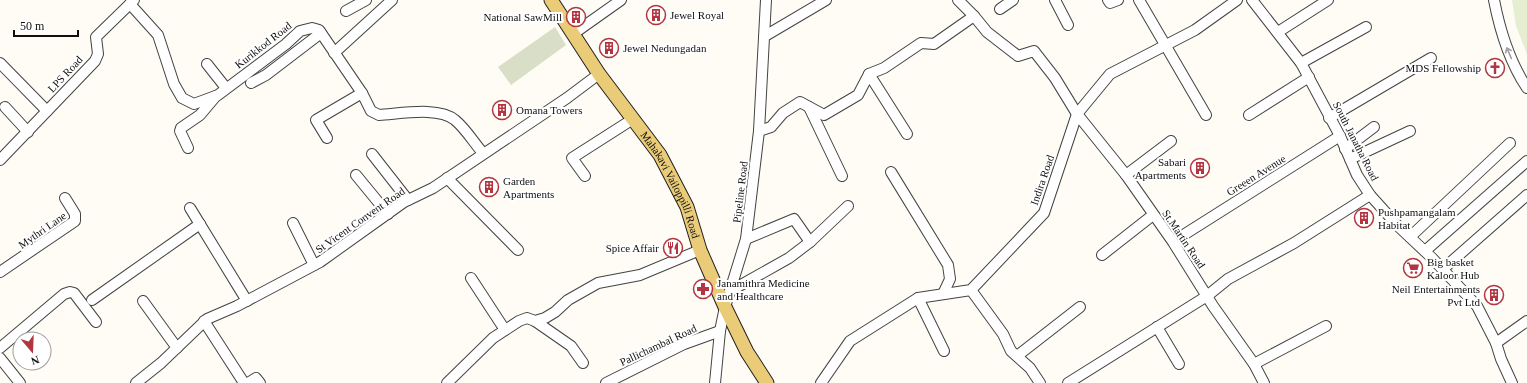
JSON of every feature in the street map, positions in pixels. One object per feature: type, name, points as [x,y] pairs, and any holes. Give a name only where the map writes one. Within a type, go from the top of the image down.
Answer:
[{"type":"main road","name":"Mahakavi Vailoppilli Road","points":[[551,0],[599,74],[660,155],[680,191],[695,228],[700,250],[725,307],[747,352],[767,383]]},
{"type":"street","points":[[346,11],[366,0]]},
{"type":"street","points":[[334,53],[392,0]]},
{"type":"street","points":[[573,34],[621,0]]},
{"type":"street","name":"Pipeline Road","points":[[714,383],[720,331],[725,307],[732,290],[746,239],[759,131],[766,0]]},
{"type":"street","points":[[765,36],[826,0]]},
{"type":"street","points":[[759,131],[771,127],[783,113],[800,102],[824,115],[858,95],[869,74],[890,64],[921,43],[934,44],[974,16],[958,0]]},
{"type":"street","points":[[1055,0],[1068,25]]},
{"type":"street","points":[[1108,0],[1110,3],[1118,0]]},
{"type":"street","points":[[1139,0],[1206,115]]},
{"type":"street","name":"Indira Road","points":[[971,290],[1044,213],[1077,114],[1110,74],[1195,30],[1237,0]]},
{"type":"street","name":"South Janatha Road","points":[[1252,0],[1301,63],[1329,118],[1340,136],[1357,175],[1370,195],[1398,226],[1425,251],[1477,306],[1496,342],[1512,383]]},
{"type":"street","points":[[1278,32],[1328,0]]},
{"type":"street","points":[[1494,0],[1499,28],[1509,55],[1527,88]]},
{"type":"street","name":"Kurikkod Road","points":[[132,2],[158,36],[174,84],[182,98],[194,104],[218,95],[286,44],[300,31],[312,28],[321,33]]},
{"type":"street","name":"LPS Road","points":[[0,160],[95,61],[98,54],[96,37],[132,2]]},
{"type":"street","name":"St.Martin Road","points":[[974,16],[987,32],[1018,56],[1034,51],[1055,78],[1077,114],[1126,175],[1154,215],[1206,296],[1254,364],[1264,383]]},
{"type":"street","points":[[1301,63],[1366,27]]},
{"type":"street","points":[[251,83],[266,76],[321,33],[362,94],[371,111],[379,115],[437,112],[448,115],[455,120],[483,154]]},
{"type":"street","points":[[1329,118],[1431,58]]},
{"type":"street","points":[[0,63],[47,111]]},
{"type":"street","points":[[207,64],[226,88]]},
{"type":"street","name":"St Vicent Convent Road","points":[[136,383],[161,364],[204,321],[247,301],[314,265],[346,245],[408,200],[433,188],[567,98],[599,74]]},
{"type":"street","points":[[869,74],[907,134]]},
{"type":"street","points":[[1249,115],[1309,77]]},
{"type":"street","points":[[328,138],[316,120],[362,94]]},
{"type":"street","points":[[188,148],[181,128],[200,115],[218,95]]},
{"type":"street","points":[[5,107],[28,132]]},
{"type":"street","points":[[809,107],[842,176]]},
{"type":"street","points":[[585,176],[572,158],[633,119]]},
{"type":"street","points":[[1345,149],[1374,127]]},
{"type":"street","points":[[1350,159],[1410,130]]},
{"type":"street","name":"Greeen Avenue","points":[[1185,234],[1340,136]]},
{"type":"street","points":[[1126,175],[1171,141]]},
{"type":"street","points":[[1410,237],[1510,143]]},
{"type":"street","points":[[372,154],[408,200]]},
{"type":"street","points":[[1425,251],[1527,161]]},
{"type":"street","points":[[891,172],[948,265],[950,279],[943,294]]},
{"type":"street","points":[[356,176],[388,214]]},
{"type":"street","points":[[447,178],[518,250]]},
{"type":"street","points":[[1068,383],[1206,296],[1228,279],[1294,243],[1370,195]]},
{"type":"street","points":[[1443,270],[1527,195]]},
{"type":"street","name":"Mythri Lane","points":[[0,272],[75,221],[76,214],[65,198]]},
{"type":"street","points":[[732,290],[789,258],[810,242],[848,206]]},
{"type":"street","points":[[190,208],[247,301]]},
{"type":"street","points":[[1102,255],[1154,215]]},
{"type":"street","points":[[746,239],[794,219],[810,242]]},
{"type":"street","points":[[293,223],[314,265]]},
{"type":"street","points":[[92,300],[200,224]]},
{"type":"street","points":[[535,321],[550,316],[568,300],[598,283],[640,275],[700,250]]},
{"type":"street","points":[[471,278],[505,330]]},
{"type":"street","points":[[821,383],[850,341],[918,298],[971,290],[1003,334],[1011,351],[1030,368],[1040,383]]},
{"type":"street","points":[[0,348],[60,298],[70,292],[74,293],[96,322]]},
{"type":"street","points":[[918,298],[944,351]]},
{"type":"street","points":[[143,301],[177,348]]},
{"type":"street","points":[[1017,356],[1080,307]]},
{"type":"street","points":[[447,383],[494,338],[527,318],[535,321],[571,346],[582,364]]},
{"type":"street","points":[[1496,342],[1527,320]]},
{"type":"street","points":[[204,321],[244,383]]},
{"type":"street","points":[[1254,364],[1326,326]]},
{"type":"street","points":[[1157,327],[1179,364]]},
{"type":"street","name":"Pallichambal Road","points":[[606,383],[684,344],[720,331]]},
{"type":"street","points":[[0,358],[3,370],[20,383]]},
{"type":"street","points":[[248,383],[256,378],[260,383]]},
{"type":"green space","points":[[1512,0],[1527,0],[1527,54],[1516,26]]},
{"type":"green space","points":[[555,27],[566,45],[511,85],[498,67]]},
{"type":"place","name":"Jewel Royal","points":[[656,15]]},
{"type":"place","name":"National SawMill","points":[[576,17]]},
{"type":"place","name":"Jewel Nedungadan","points":[[609,48]]},
{"type":"place","name":"MDS Fellowship","points":[[1495,68]]},
{"type":"place","name":"Omana Towers","points":[[502,110]]},
{"type":"place","name":"Sabari Apartments","points":[[1200,168]]},
{"type":"place","name":"Garden Apartments","points":[[489,187]]},
{"type":"place","name":"Pushpamangalam Habitat","points":[[1364,218]]},
{"type":"place","name":"Spice Affair","points":[[673,248]]},
{"type":"place","name":"Big basket Kaloor Hub","points":[[1413,268]]},
{"type":"place","name":"Janamithra Medicine and Healthcare","points":[[703,289]]},
{"type":"place","name":"Neil Entertainments Pvt Ltd","points":[[1494,295]]}]
